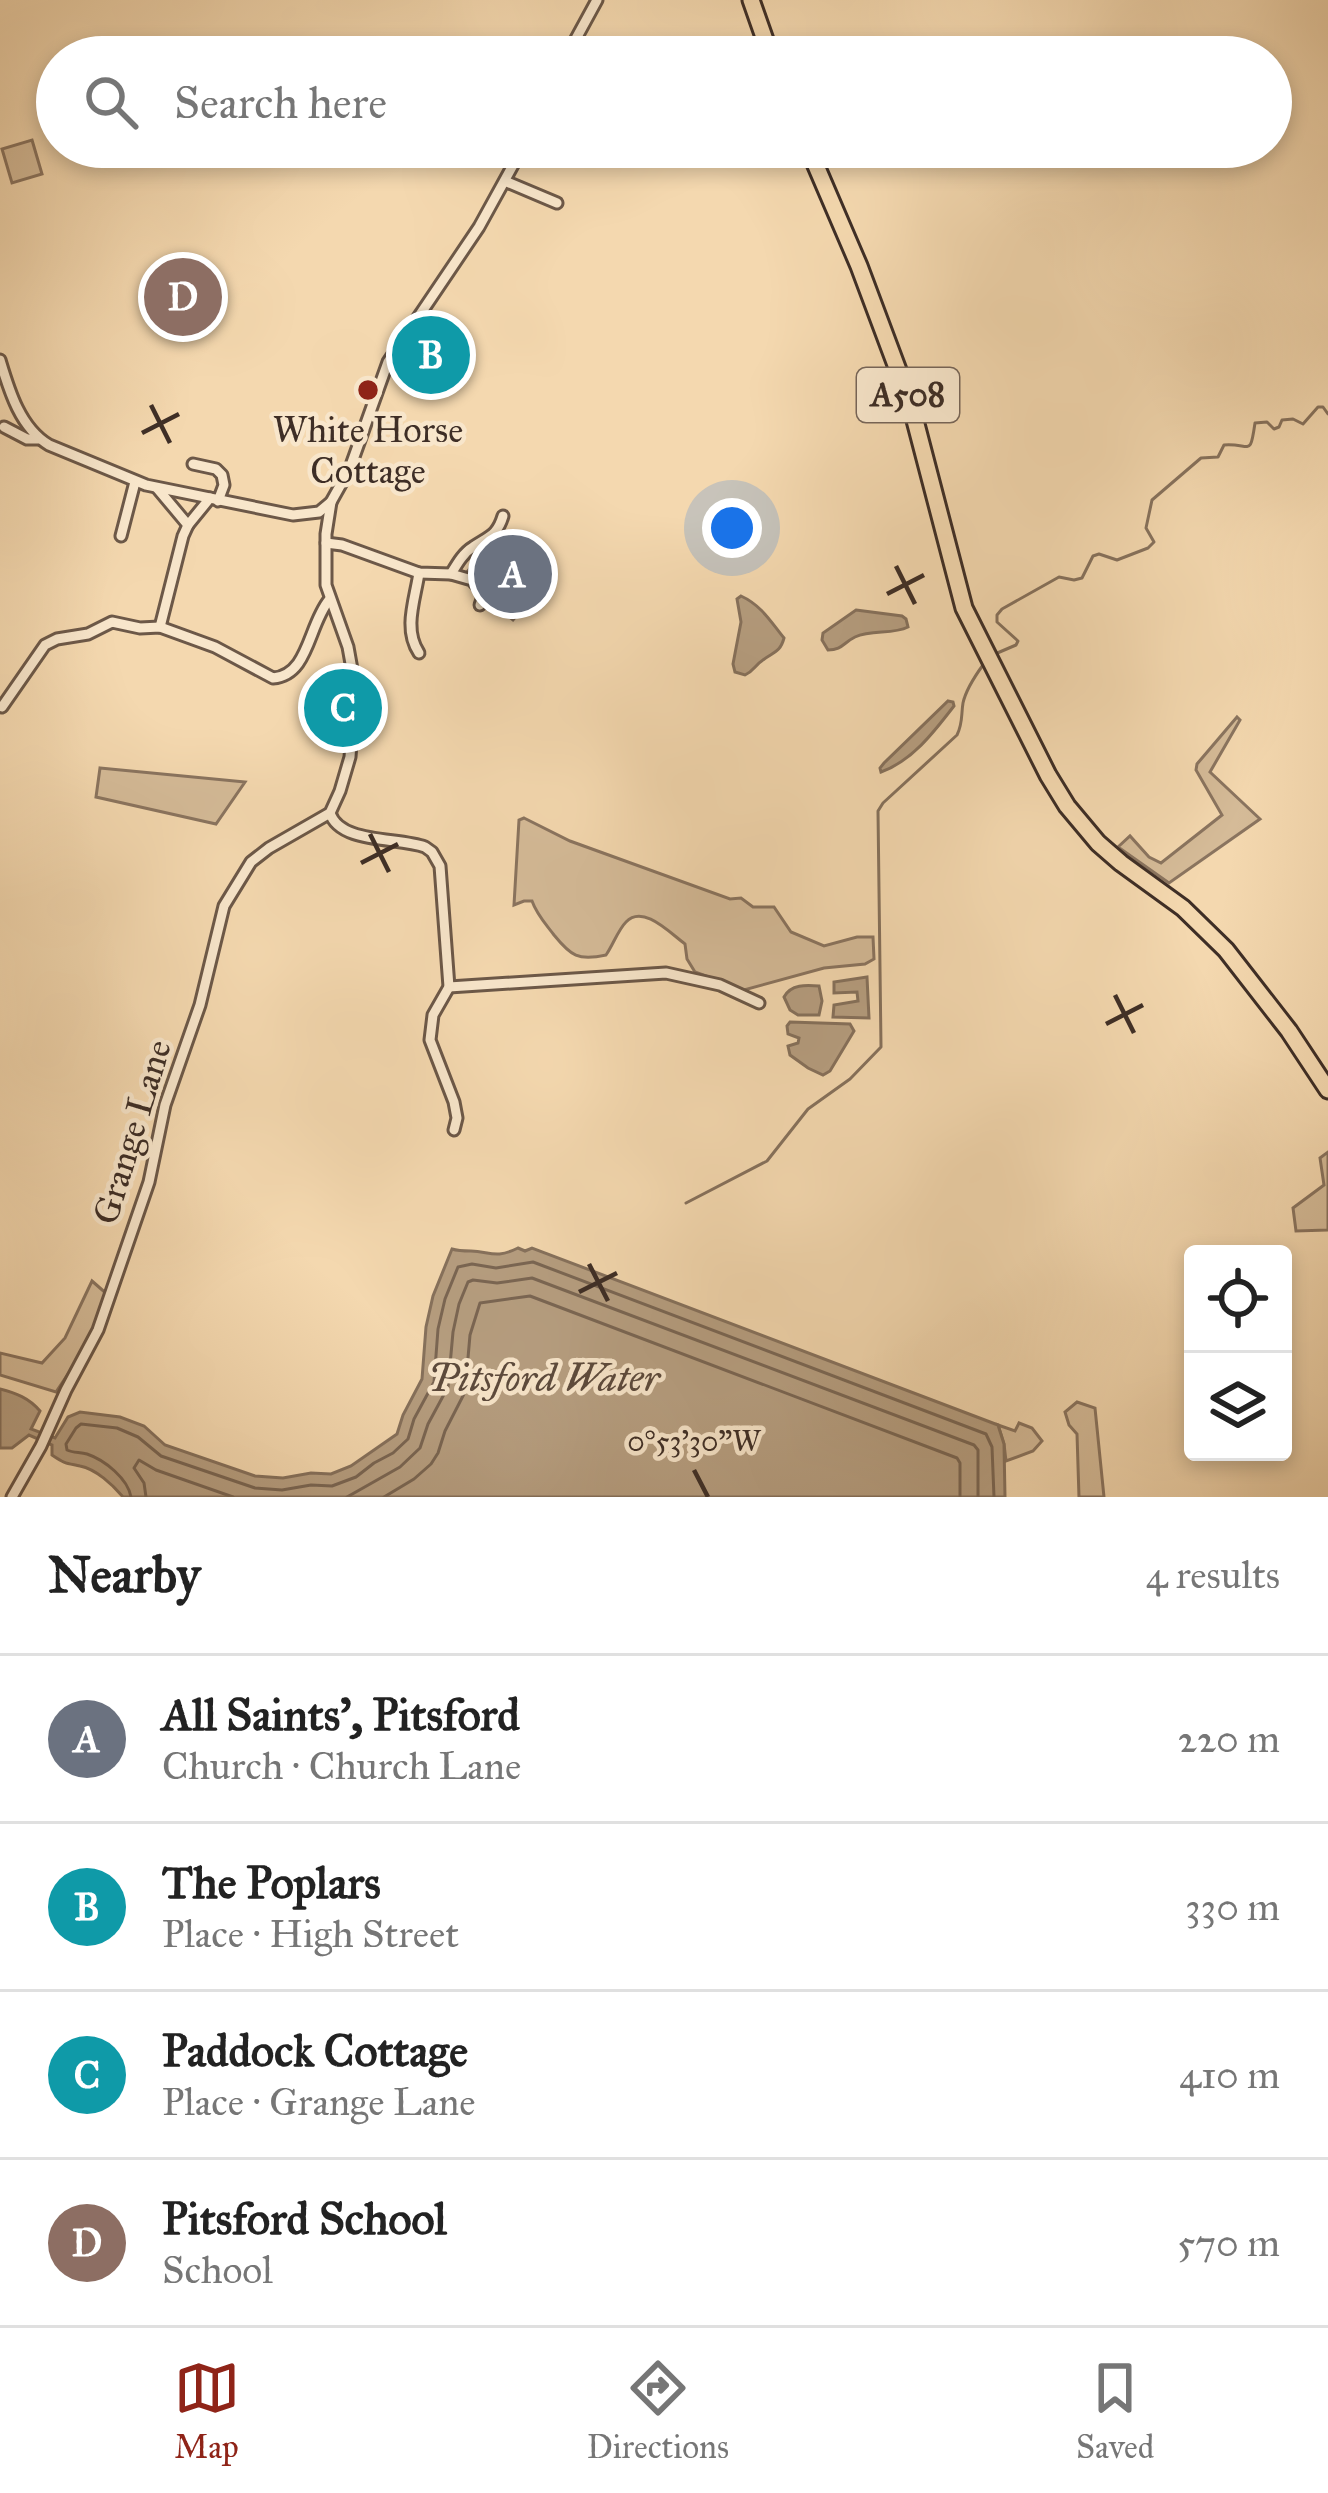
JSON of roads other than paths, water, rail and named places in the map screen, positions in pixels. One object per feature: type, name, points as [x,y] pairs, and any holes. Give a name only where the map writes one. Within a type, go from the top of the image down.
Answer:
[{"type":"highway","points":[[752,0],[764,36]]},
{"type":"highway","name":"A508","points":[[817,168],[911,405],[970,625],[1048,775],[1098,843],[1184,908],[1226,950],[1328,1090]]},
{"type":"street","points":[[577,36],[597,0]]},
{"type":"street","points":[[4,427],[157,488],[302,516],[319,512],[339,490],[362,440],[388,362],[514,168]]},
{"type":"street","points":[[507,182],[557,202]]},
{"type":"street","points":[[0,360],[24,422],[39,439]]},
{"type":"street","points":[[160,627],[188,525],[224,485],[216,470],[193,464]]},
{"type":"street","points":[[121,536],[135,482]]},
{"type":"street","points":[[157,488],[188,525]]},
{"type":"street","points":[[331,502],[326,584],[348,647],[355,686],[350,757],[330,813],[333,823],[344,831],[416,843],[437,859],[443,883],[449,987],[433,1015],[430,1040],[454,1102],[454,1130]]},
{"type":"street","points":[[302,516],[326,538],[342,545],[419,573],[472,580],[484,594],[480,605]]},
{"type":"street","points":[[451,574],[468,549],[499,530],[502,516]]},
{"type":"street","points":[[419,573],[409,629],[419,653]]},
{"type":"street","points":[[2,706],[50,642],[88,634],[112,622],[160,627],[214,647],[274,678],[283,677],[298,667],[329,599]]},
{"type":"street","name":"Grange Lane","points":[[12,1497],[98,1330],[149,1182],[165,1105],[200,1005],[224,906],[251,862],[330,813]]},
{"type":"street","points":[[449,987],[666,973],[720,985],[759,1003]]},
{"type":"water","points":[[741,596],[760,609],[784,638],[778,649],[745,675],[735,672],[733,664],[741,622],[737,599]]},
{"type":"water","points":[[856,610],[902,616],[908,627],[862,635],[828,650],[823,633]]},
{"type":"water","points":[[948,701],[954,706],[922,745],[881,772],[884,763]]},
{"type":"water","points":[[867,977],[869,1018],[833,1017],[834,1005],[858,1001],[857,992],[834,993],[834,982]]},
{"type":"water","points":[[819,986],[819,1015],[790,1010],[784,997],[791,990]]},
{"type":"water","points":[[790,1022],[850,1024],[854,1031],[823,1075],[790,1055],[788,1046],[799,1038],[788,1034]]},
{"type":"water","name":"Pitsford Water","points":[[532,1248],[998,1425],[1004,1444],[1005,1497],[123,1497],[98,1474],[60,1460],[52,1455],[52,1445],[29,1435],[12,1448],[0,1448],[0,1389],[36,1406],[40,1411],[31,1429],[55,1438],[68,1417],[80,1412],[120,1417],[144,1426],[165,1445],[255,1476],[331,1474],[397,1434],[422,1379],[433,1296],[452,1249],[499,1254]]},
{"type":"waterway","points":[[995,654],[1018,641],[997,622],[1002,609],[1059,577],[1082,578],[1093,556],[1117,560],[1148,548],[1154,542],[1146,528],[1152,500],[1201,458],[1218,457],[1224,445],[1250,445],[1255,423],[1267,422],[1274,429],[1282,420],[1303,424],[1318,407],[1328,414]]},
{"type":"waterway","points":[[686,1203],[767,1161],[808,1109],[850,1079],[881,1047],[878,811],[957,735],[966,693],[983,665]]},
{"type":"place","name":"Pitsford School","points":[[183,297]]},
{"type":"place","name":"The Poplars","points":[[431,355]]},
{"type":"place","name":"White Horse Cottage","points":[[368,390]]},
{"type":"place","name":"All Saints', Pitsford","points":[[513,574]]},
{"type":"place","name":"Paddock Cottage","points":[[343,708]]}]
